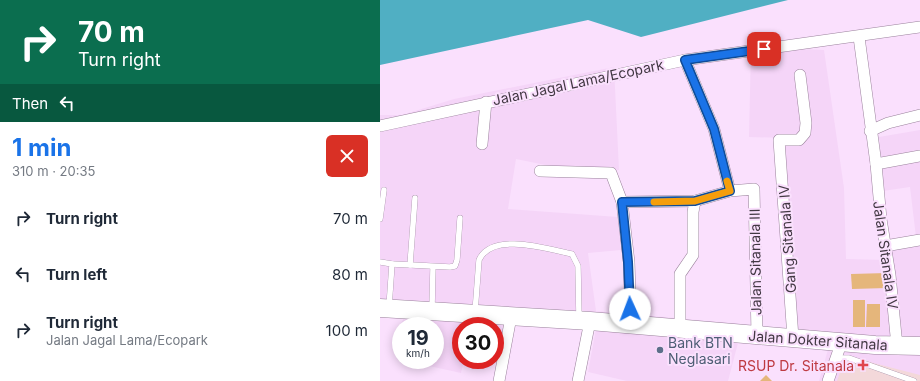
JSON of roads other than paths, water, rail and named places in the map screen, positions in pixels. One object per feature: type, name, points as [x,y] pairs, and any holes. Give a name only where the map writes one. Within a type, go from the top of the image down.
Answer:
[{"type":"main road","name":"Jalan Dokter Sitanala","points":[[384,309],[584,321],[793,338],[839,351],[897,346],[920,346]]},
{"type":"street","name":"Jalan Jagal Lama/Ecopark","points":[[380,126],[685,60],[920,28]]},
{"type":"street","name":"Jalan Sitanala IV","points":[[859,37],[870,131],[876,164],[897,346]]},
{"type":"street","points":[[622,202],[695,201],[730,191],[714,129],[685,60]]},
{"type":"street","name":"Gang Sitanala IV","points":[[793,338],[779,140],[798,140],[805,133],[806,123],[800,75]]},
{"type":"street","points":[[482,144],[486,102]]},
{"type":"street","points":[[870,131],[888,123],[920,115]]},
{"type":"street","points":[[876,164],[920,156]]},
{"type":"street","points":[[540,171],[611,173],[622,202],[628,262],[631,325]]},
{"type":"street","name":"Jalan Sitanala III","points":[[730,191],[754,189],[757,335]]},
{"type":"street","points":[[680,329],[680,274],[693,255],[693,212],[695,201]]},
{"type":"street","points":[[885,246],[920,240]]},
{"type":"street","points":[[499,381],[511,317]]},
{"type":"street","points":[[578,381],[584,321]]},
{"type":"street","points":[[828,381],[839,351]]},
{"type":"lane","points":[[380,219],[384,190]]},
{"type":"lane","points":[[410,265],[415,198]]},
{"type":"lane","points":[[380,262],[433,267],[455,266],[457,260],[460,218]]},
{"type":"lane","points":[[475,314],[479,260],[482,252],[499,244],[511,243],[572,254],[578,266],[584,321]]},
{"type":"lane","points":[[384,309],[392,264]]},
{"type":"lane","points":[[432,312],[433,267]]},
{"type":"lane","points":[[839,351],[849,358],[912,381]]},
{"type":"water","points":[[380,0],[788,0],[641,37],[588,20],[380,65]]},
{"type":"place","name":"Bank BTN Neglasari","points":[[660,350]]},
{"type":"place","name":"RSUP Dr. Sitanala","points":[[863,365]]}]
